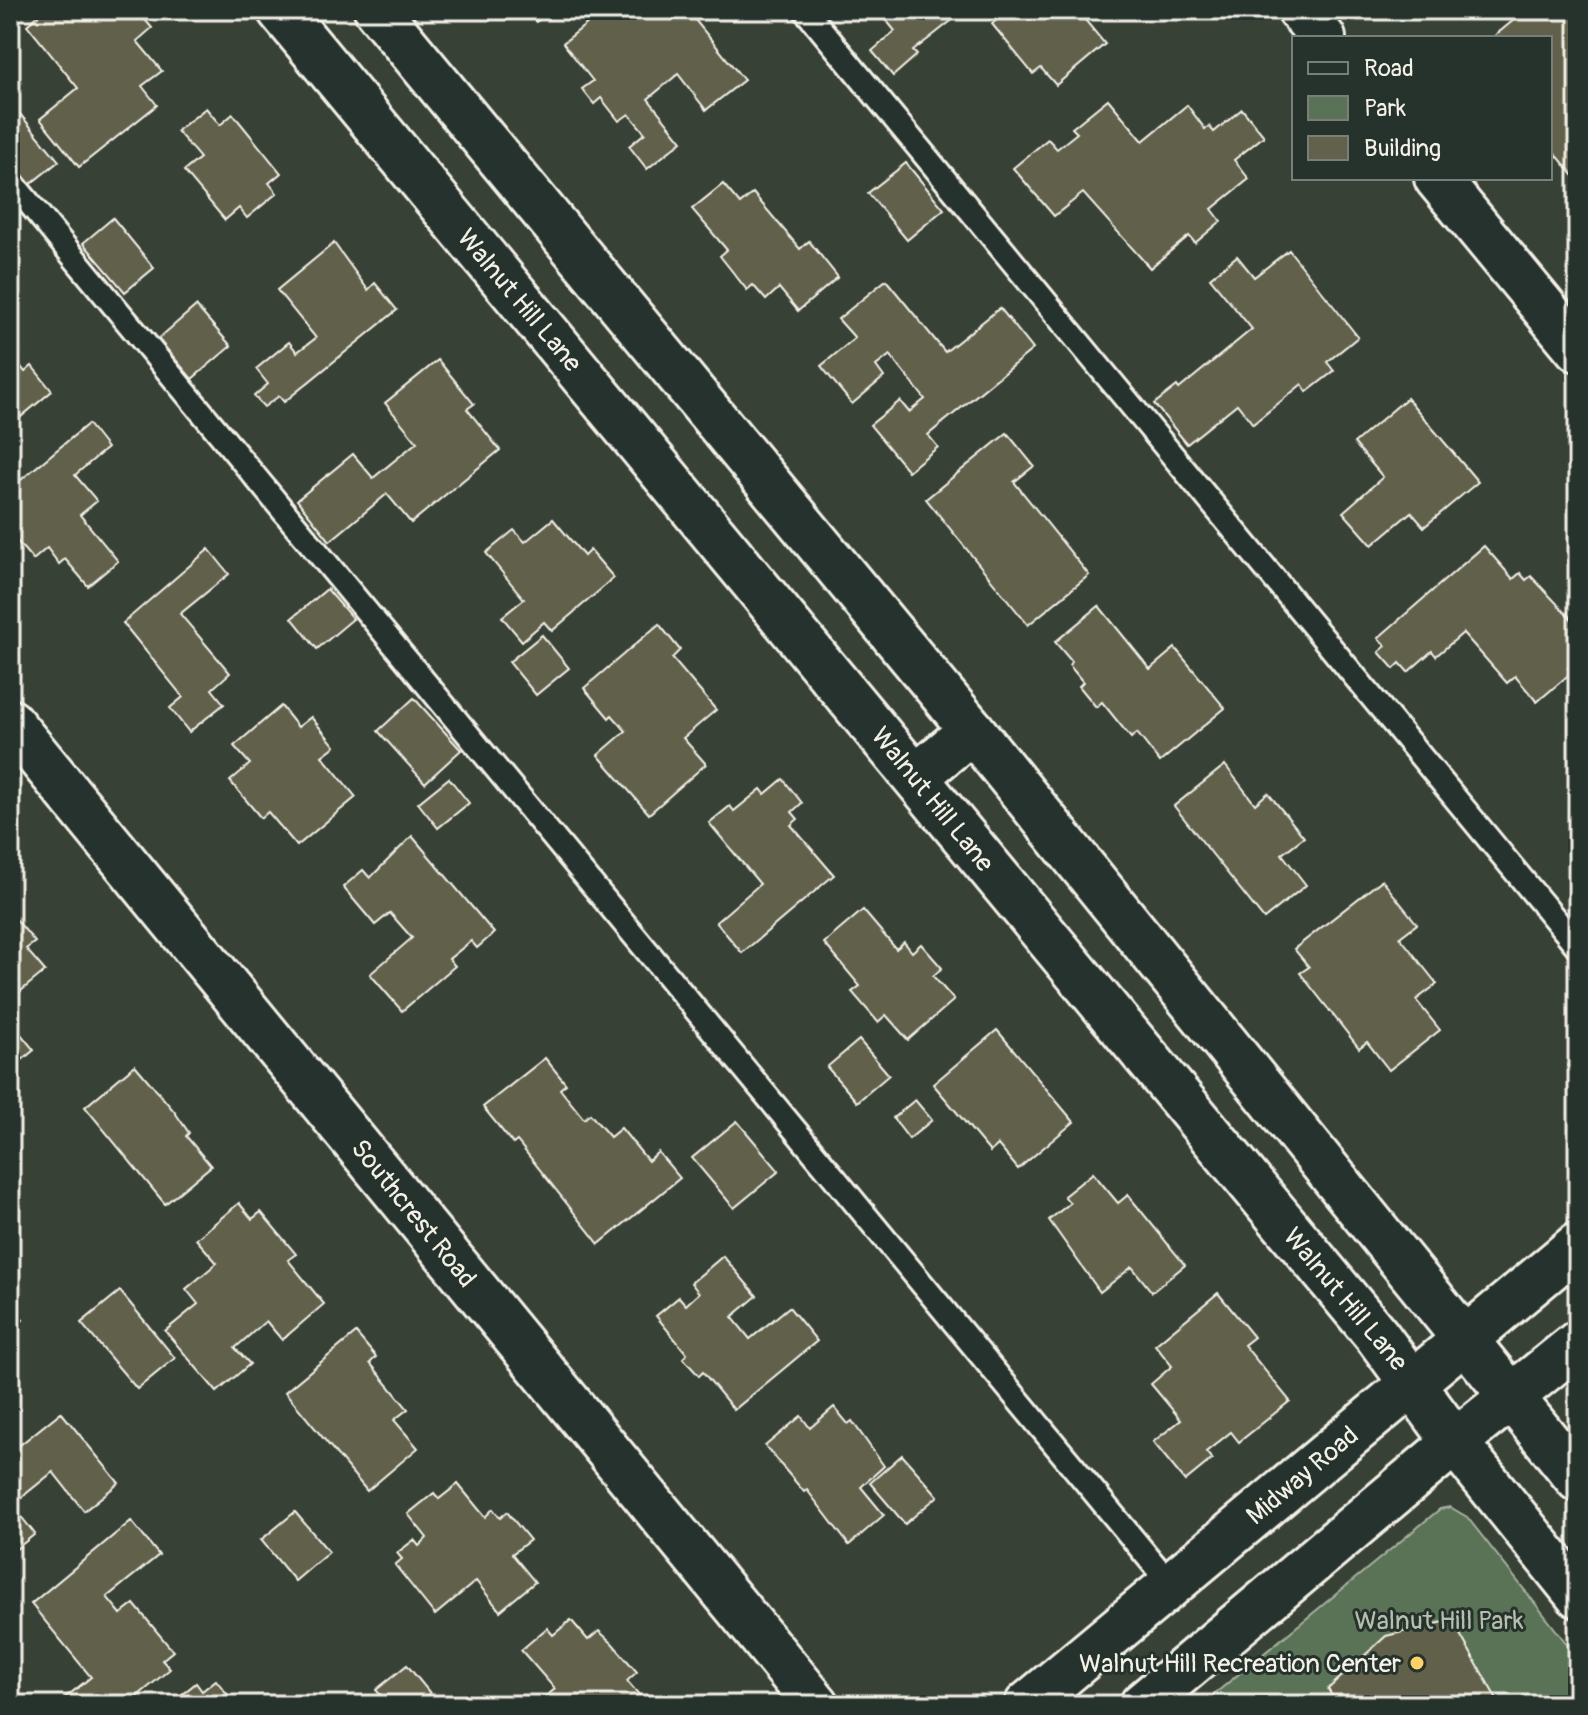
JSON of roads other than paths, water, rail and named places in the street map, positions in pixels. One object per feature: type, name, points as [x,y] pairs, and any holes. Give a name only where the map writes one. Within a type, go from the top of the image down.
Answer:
[{"type":"main road","name":"Walnut Hill Lane","points":[[280,10],[1414,1382],[1455,1442],[1578,1595]]},
{"type":"main road","points":[[377,10],[972,730],[1578,1479]]},
{"type":"main road","points":[[1300,10],[1321,36]]},
{"type":"main road","points":[[1439,180],[1578,349]]},
{"type":"main road","name":"Southcrest Road","points":[[10,722],[817,1705]]},
{"type":"main road","points":[[916,777],[972,730]]},
{"type":"main road","name":"Midway Road","points":[[1027,1705],[1578,1245]]},
{"type":"main road","points":[[1142,1705],[1455,1442],[1578,1343]]},
{"type":"lane","points":[[805,10],[1578,947]]},
{"type":"lane","points":[[10,180],[1171,1585]]},
{"type":"place","name":"Walnut Hill Recreation Center","points":[[1417,1663]]},
{"type":"park label","name":"Walnut Hill Park","points":[[1439,1620]]}]
